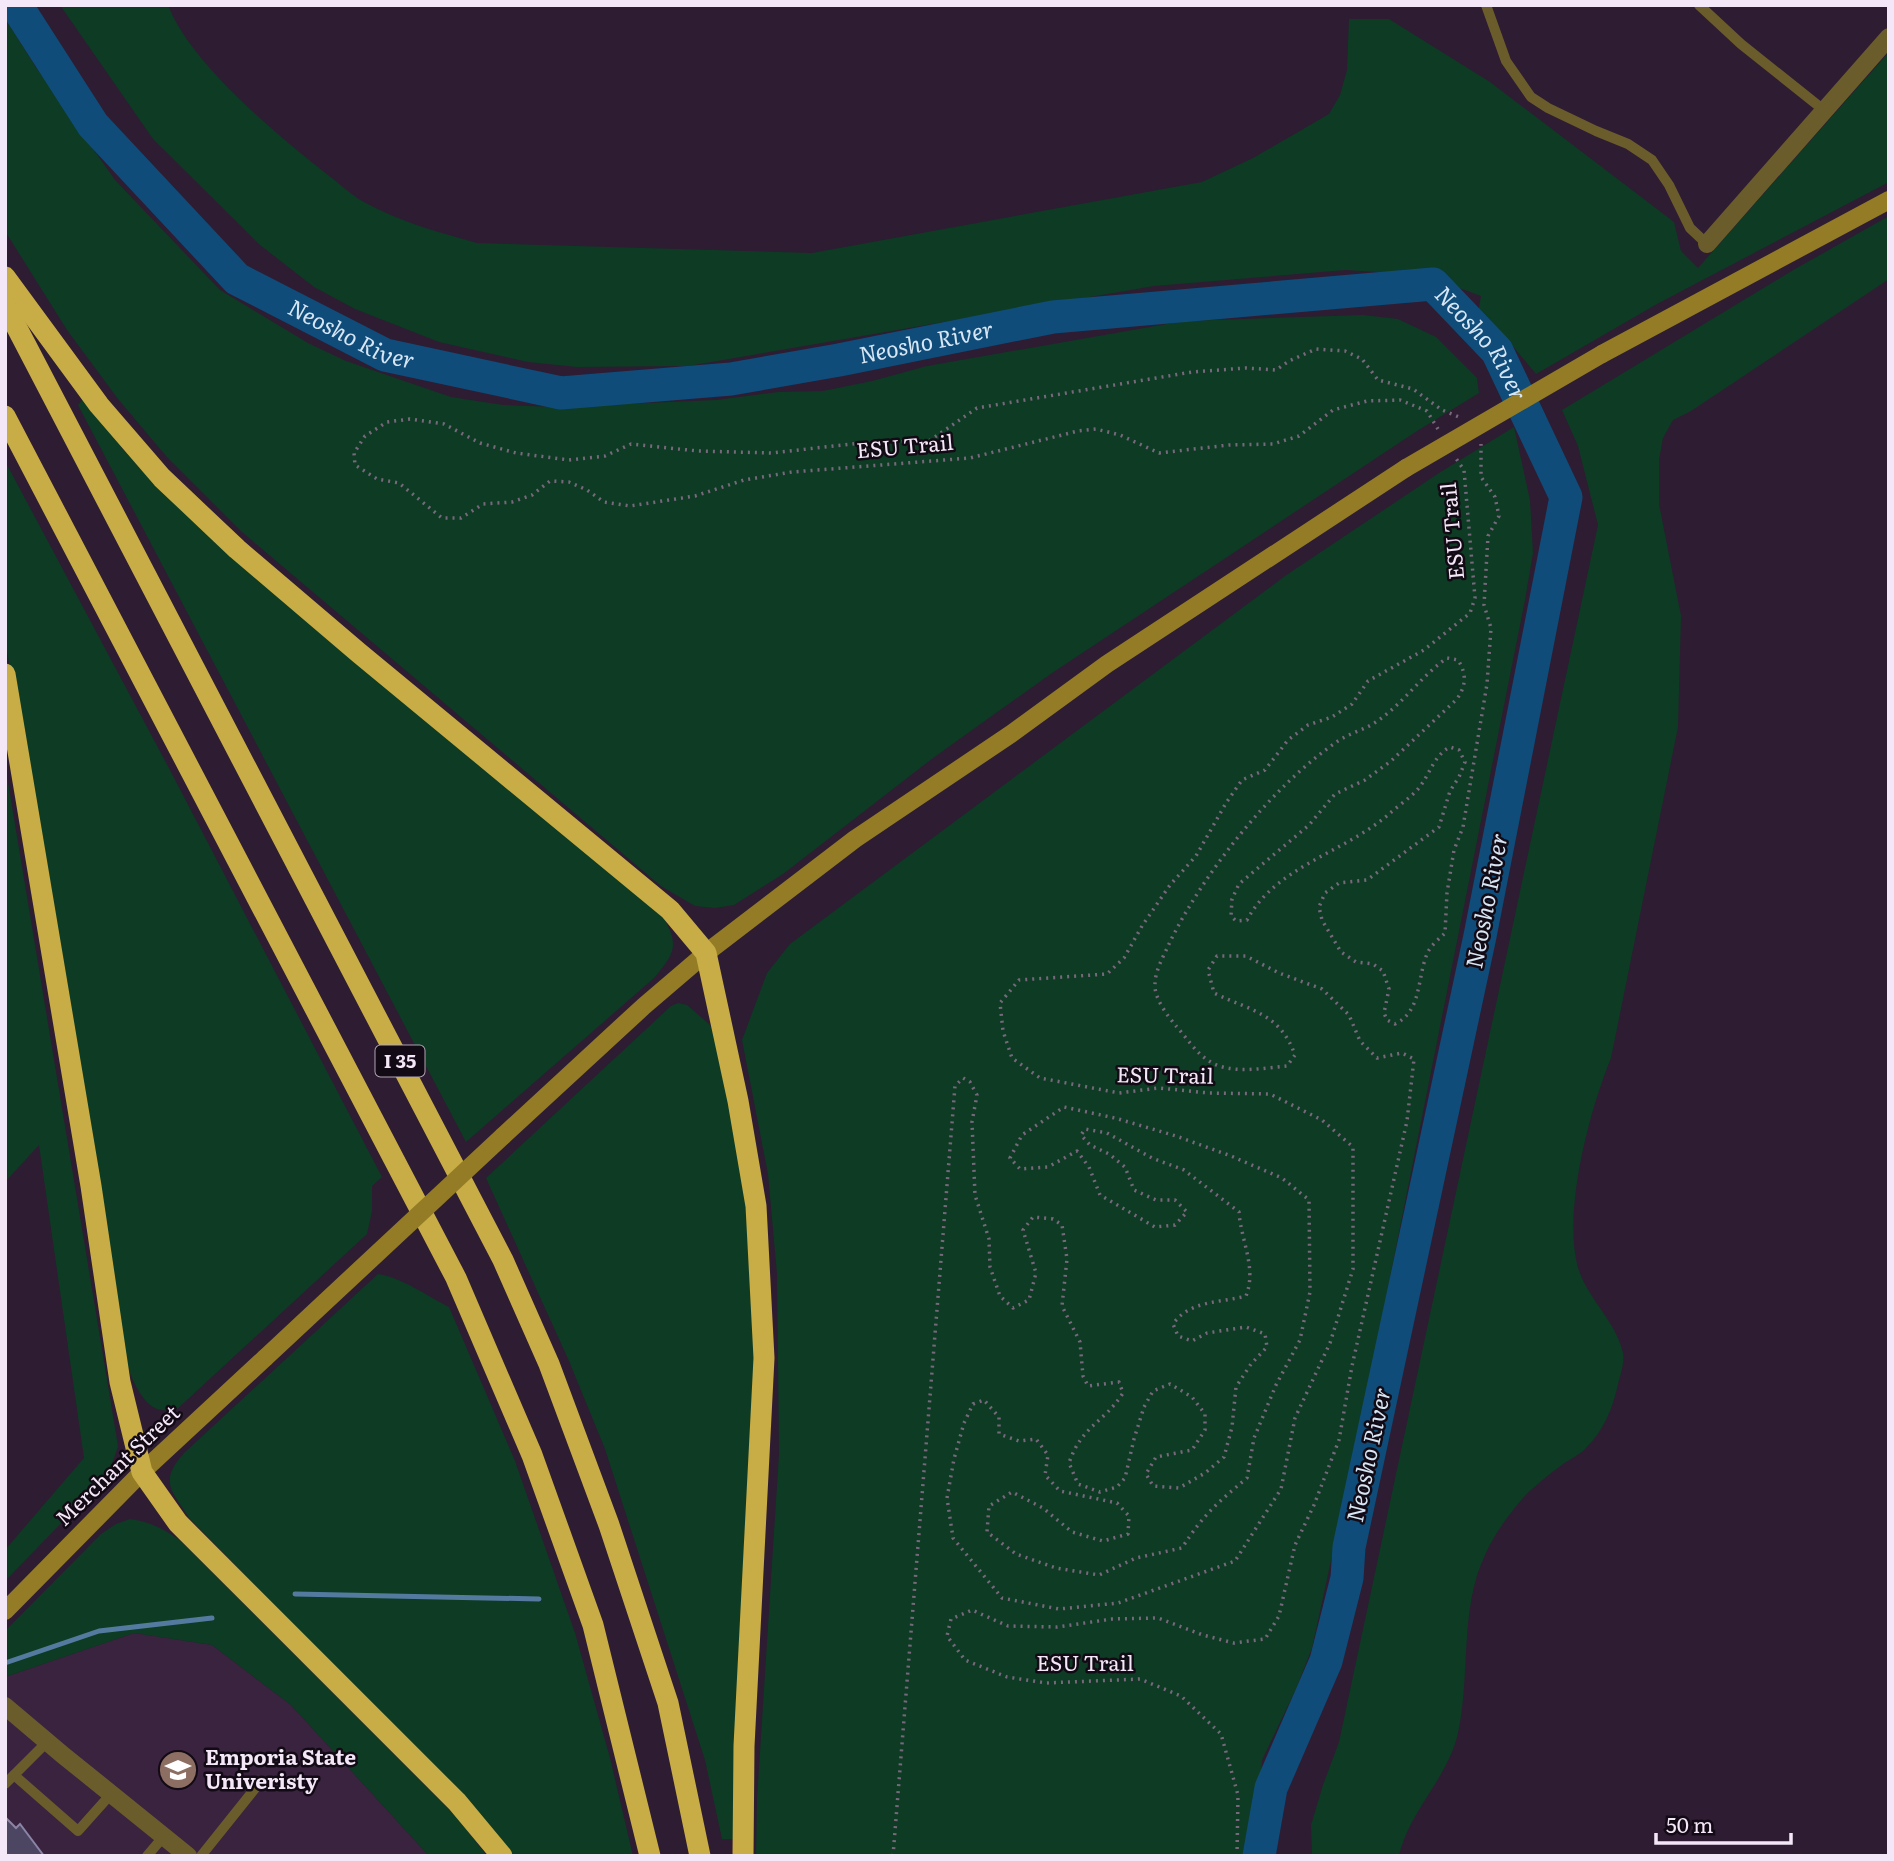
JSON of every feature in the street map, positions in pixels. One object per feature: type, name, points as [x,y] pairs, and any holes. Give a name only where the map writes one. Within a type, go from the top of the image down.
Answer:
[{"type":"highway","points":[[5,277],[99,405],[162,478],[237,548],[349,645],[670,910],[706,953],[738,1101],[756,1206],[764,1358],[744,1746],[743,1856]]},
{"type":"highway","name":"I 35","points":[[5,305],[503,1260],[550,1364],[618,1550],[668,1703],[700,1856]]},
{"type":"highway","name":"I 35","points":[[5,416],[456,1278],[532,1455],[593,1625],[650,1856]]},
{"type":"highway","points":[[5,674],[92,1186],[120,1382],[142,1472],[178,1523],[457,1802],[502,1856]]},
{"type":"main road","name":"Merchant Street","points":[[5,1611],[142,1472],[644,1006],[706,953],[855,839],[1011,734],[1107,664],[1406,468],[1602,354],[1889,200]]},
{"type":"street","points":[[1707,244],[1889,37]]},
{"type":"street","points":[[5,1706],[188,1856]]},
{"type":"lane","points":[[1486,5],[1506,61],[1531,97],[1548,108],[1628,144],[1651,160],[1669,185],[1690,228],[1707,244]]},
{"type":"lane","points":[[1699,5],[1741,44],[1825,111]]},
{"type":"lane","points":[[5,1784],[47,1742]]},
{"type":"lane","points":[[14,1775],[78,1831],[111,1794]]},
{"type":"lane","points":[[201,1856],[261,1781]]},
{"type":"lane","points":[[147,1856],[164,1836]]},
{"type":"path","name":"ESU Trail","points":[[1442,435],[1427,411],[1400,400],[1367,401],[1333,410],[1299,436],[1273,444],[1229,445],[1159,453],[1121,436],[1096,429],[970,458],[792,472],[744,480],[695,496],[630,506],[604,502],[587,489],[569,482],[550,481],[532,495],[512,502],[483,504],[461,518],[442,518],[399,482],[377,479],[355,465],[354,453],[365,436],[387,422],[410,419],[444,424],[480,443],[516,453],[569,460],[605,456],[631,444],[685,450],[771,453],[861,443],[929,441],[977,408],[1192,372],[1246,368],[1276,370],[1316,349],[1345,351],[1362,359],[1378,380],[1413,389],[1442,410],[1464,419]]},
{"type":"path","name":"ESU Trail","points":[[1237,1856],[1238,1795],[1221,1734],[1181,1696],[1140,1679],[1046,1683],[1007,1676],[965,1660],[947,1636],[951,1619],[972,1609],[1008,1626],[1057,1628],[1112,1619],[1158,1618],[1234,1643],[1265,1639],[1279,1616],[1295,1545],[1339,1440],[1352,1366],[1407,1121],[1414,1059],[1402,1053],[1377,1058],[1360,1041],[1349,1015],[1322,989],[1279,973],[1246,956],[1217,956],[1208,970],[1214,993],[1266,1015],[1289,1036],[1295,1055],[1287,1066],[1232,1069],[1209,1061],[1192,1044],[1165,1013],[1154,984],[1180,921],[1251,820],[1307,766],[1339,740],[1376,722],[1447,658],[1458,660],[1464,669],[1465,687],[1457,699],[1391,761],[1365,780],[1335,794],[1309,825],[1239,884],[1232,899],[1231,916],[1236,921],[1247,920],[1256,903],[1280,882],[1377,824],[1418,789],[1439,753],[1450,747],[1459,750],[1465,762],[1460,777],[1450,791],[1439,827],[1367,880],[1339,883],[1325,893],[1319,907],[1322,920],[1341,952],[1356,962],[1373,964],[1383,971],[1389,989],[1384,1013],[1387,1020],[1395,1024],[1402,1021],[1412,1008],[1427,952],[1445,933],[1452,861],[1463,827],[1487,684],[1491,628],[1484,605],[1488,536],[1499,516],[1495,497],[1481,477],[1481,442],[1475,435]]},
{"type":"path","name":"ESU Trail","points":[[893,1856],[953,1098],[955,1087],[963,1078],[970,1082],[976,1096],[972,1122],[975,1195],[989,1239],[990,1267],[1000,1296],[1013,1308],[1029,1300],[1036,1273],[1023,1230],[1033,1217],[1053,1219],[1062,1225],[1067,1259],[1062,1306],[1080,1342],[1083,1376],[1088,1386],[1119,1382],[1123,1394],[1114,1408],[1085,1431],[1075,1444],[1069,1462],[1078,1484],[1100,1492],[1117,1487],[1125,1478],[1134,1439],[1153,1391],[1170,1384],[1192,1397],[1205,1414],[1205,1430],[1192,1450],[1156,1457],[1146,1474],[1153,1486],[1179,1488],[1205,1473],[1224,1457],[1232,1427],[1236,1387],[1266,1347],[1265,1334],[1246,1326],[1207,1333],[1192,1341],[1178,1336],[1173,1324],[1181,1312],[1201,1304],[1246,1296],[1251,1282],[1250,1267],[1240,1231],[1240,1212],[1184,1170],[1152,1157],[1107,1133],[1084,1129],[1081,1135],[1090,1145],[1109,1153],[1125,1167],[1134,1189],[1156,1200],[1175,1200],[1187,1212],[1175,1225],[1155,1227],[1100,1195],[1089,1167],[1077,1151],[1048,1167],[1020,1170],[1010,1158],[1022,1135],[1064,1107],[1164,1132],[1231,1156],[1282,1178],[1309,1200],[1311,1250],[1310,1292],[1300,1340],[1276,1385],[1254,1438],[1247,1478],[1200,1520],[1182,1548],[1136,1558],[1099,1575],[1056,1568],[1016,1554],[987,1532],[989,1506],[1012,1492],[1043,1508],[1072,1532],[1103,1541],[1128,1534],[1129,1516],[1117,1503],[1060,1491],[1045,1475],[1048,1455],[1036,1439],[1019,1441],[999,1434],[999,1417],[984,1400],[974,1404],[964,1423],[954,1459],[947,1498],[953,1538],[1002,1598],[1059,1609],[1118,1603],[1235,1561],[1281,1489],[1295,1418],[1330,1343],[1353,1269],[1353,1147],[1322,1120],[1270,1094],[1209,1093],[1159,1088],[1119,1093],[1040,1078],[1012,1058],[1003,1031],[1000,1003],[1020,980],[1107,974],[1124,958],[1170,885],[1196,856],[1242,780],[1265,770],[1288,740],[1308,725],[1332,717],[1352,704],[1368,681],[1424,650],[1470,613],[1475,598],[1464,470],[1449,447]]},
{"type":"shaded area","name":"Emporia State Univeristy","points":[[134,1633],[212,1645],[291,1705],[429,1856],[5,1856],[5,1677]]},
{"type":"green space","points":[[60,5],[168,5],[195,51],[238,98],[285,141],[349,192],[362,201],[404,220],[477,243],[812,253],[1202,182],[1253,158],[1329,114],[1340,95],[1347,70],[1349,19],[1389,19],[1490,82],[1674,222],[1681,251],[1698,268],[1889,52],[1889,182],[1657,304],[1536,374],[1511,344],[1478,312],[1481,296],[1443,282],[1392,273],[1346,270],[1154,286],[688,366],[577,367],[528,362],[439,342],[355,309],[314,287],[260,245],[153,139]]},
{"type":"green space","points":[[5,18],[35,66],[115,180],[220,290],[308,343],[346,361],[451,397],[503,405],[555,407],[716,400],[778,392],[823,391],[927,366],[1184,321],[1363,315],[1398,319],[1436,337],[1477,378],[1479,393],[1417,431],[1052,673],[933,758],[783,874],[734,905],[715,908],[695,906],[661,886],[242,532],[166,456],[118,399],[67,330],[5,231]]},
{"type":"green space","points":[[1889,216],[1889,279],[1691,411],[1673,420],[1663,438],[1659,460],[1659,504],[1681,616],[1678,727],[1611,1058],[1587,1132],[1581,1160],[1574,1215],[1577,1264],[1587,1287],[1614,1330],[1619,1341],[1623,1365],[1610,1411],[1597,1435],[1583,1451],[1523,1498],[1492,1540],[1485,1555],[1477,1576],[1468,1620],[1458,1733],[1446,1765],[1411,1824],[1399,1856],[1312,1856],[1311,1825],[1339,1742],[1598,525],[1578,446],[1562,410],[1795,269]]},
{"type":"green space","points":[[84,398],[122,448],[159,489],[661,913],[667,924],[673,947],[667,961],[654,978],[466,1142],[78,405]]},
{"type":"green space","points":[[1514,427],[1530,500],[1533,553],[1525,600],[1363,1413],[1312,1648],[1296,1689],[1262,1760],[1260,1793],[1247,1856],[756,1856],[757,1799],[779,1454],[777,1274],[768,1174],[742,1040],[767,973],[790,944],[1285,576],[1439,473]]},
{"type":"green space","points":[[5,461],[382,1177],[372,1186],[372,1211],[367,1234],[175,1411],[157,1409],[144,1399],[131,1375],[123,1350],[5,639]]},
{"type":"green space","points":[[5,764],[118,1446],[103,1480],[5,1581],[5,1550],[84,1458],[39,1145],[5,1182]]},
{"type":"green space","points":[[678,1003],[687,1005],[710,1025],[728,1078],[747,1205],[755,1337],[733,1839],[722,1839],[705,1760],[605,1449],[569,1361],[486,1178],[671,1006]]},
{"type":"green space","points":[[378,1274],[406,1283],[449,1307],[515,1461],[575,1633],[610,1758],[633,1856],[513,1856],[474,1809],[190,1519],[173,1493],[170,1486],[171,1472],[184,1453]]},
{"type":"green space","points":[[130,1519],[157,1527],[181,1541],[456,1816],[487,1856],[429,1856],[291,1705],[212,1645],[134,1633],[5,1677],[5,1631],[101,1534]]},
{"type":"building","points":[[5,1817],[16,1828],[20,1824],[44,1856],[5,1856]]},
{"type":"waterway","name":"Neosho River","points":[[16,5],[93,125],[237,279],[385,355],[561,393],[731,379],[1053,317],[1433,284],[1497,351],[1566,497],[1480,936],[1349,1547],[1347,1578],[1326,1661],[1271,1788],[1259,1856]]},
{"type":"waterway","points":[[295,1594],[539,1599]]},
{"type":"waterway","points":[[5,1663],[99,1631],[212,1618]]},
{"type":"place","name":"Emporia State Univeristy","points":[[178,1770]]}]
